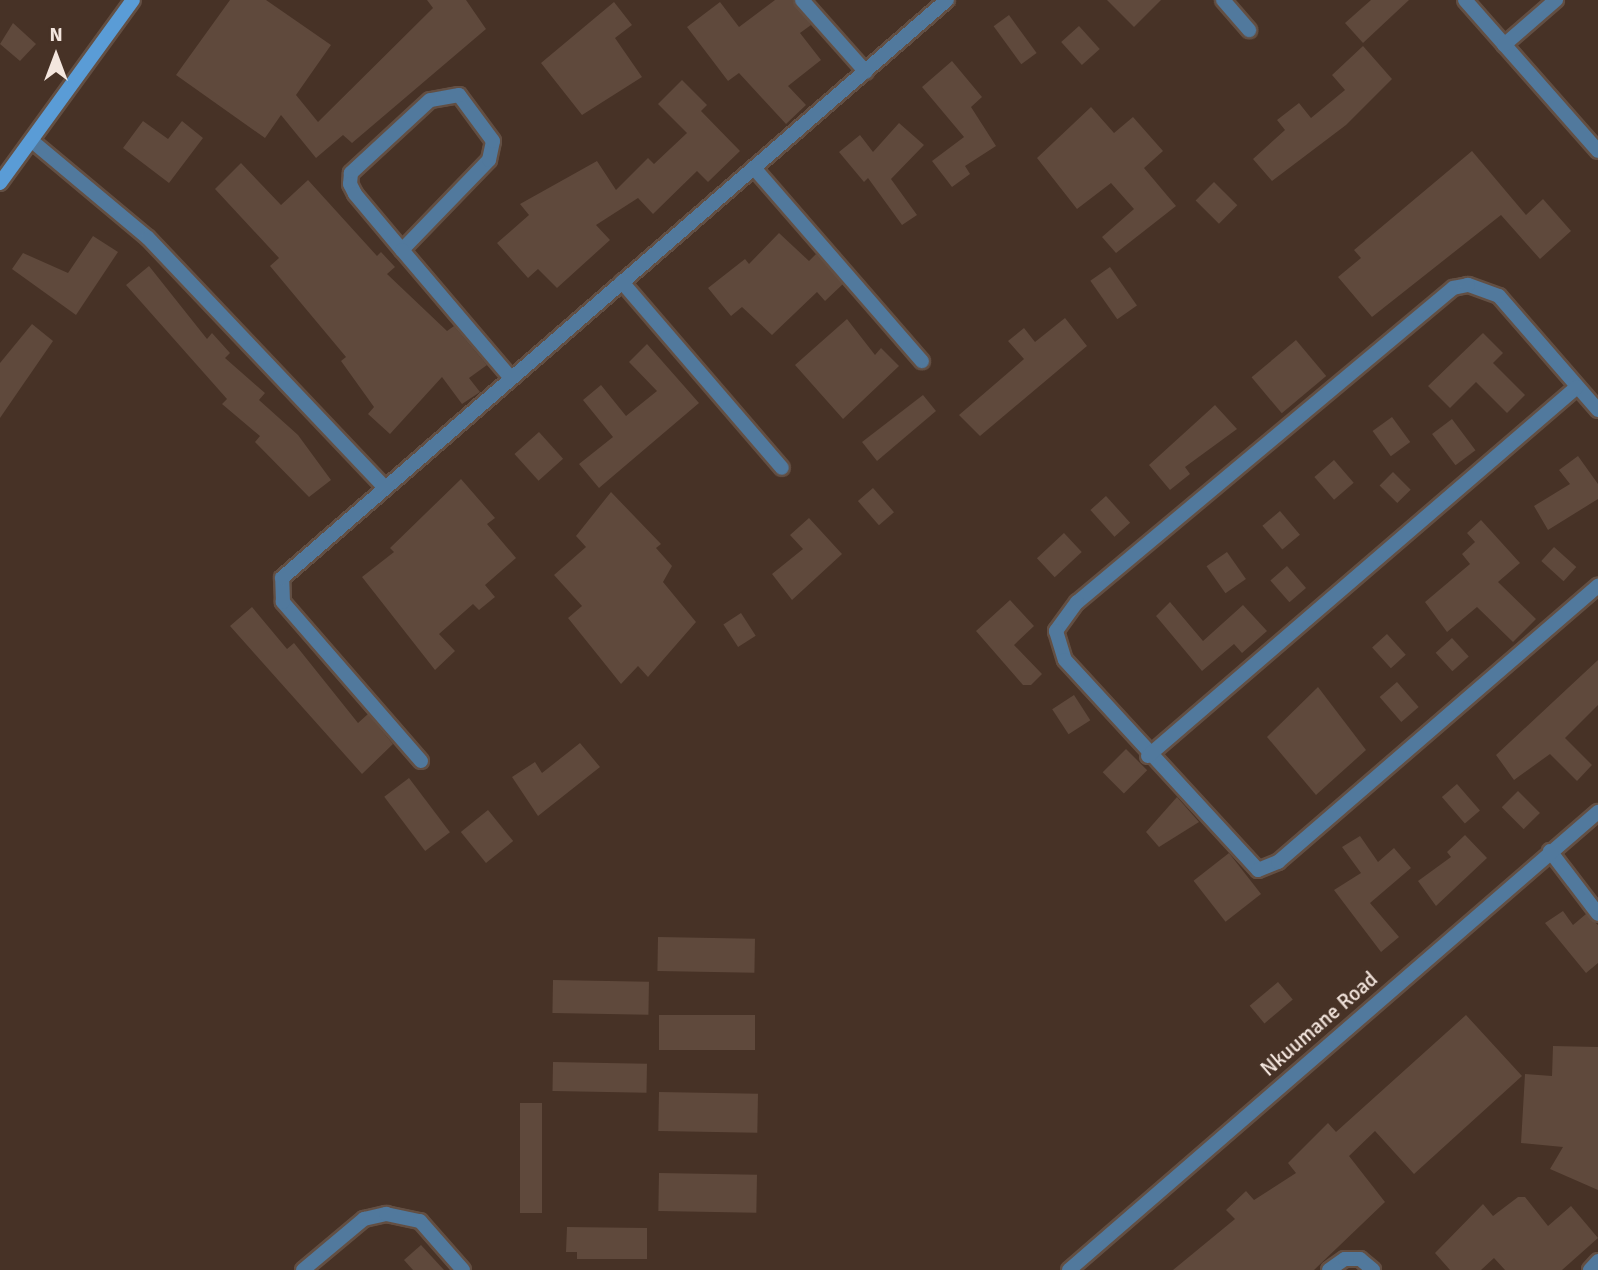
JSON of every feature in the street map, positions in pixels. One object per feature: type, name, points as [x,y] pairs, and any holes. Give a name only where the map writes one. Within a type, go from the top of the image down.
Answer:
[{"type":"street","points":[[0,183],[132,0]]},
{"type":"street","points":[[802,0],[866,72]]},
{"type":"street","points":[[421,761],[278,589],[282,578],[510,377],[947,0]]},
{"type":"street","points":[[1223,0],[1249,30]]},
{"type":"street","points":[[1465,0],[1598,151]]},
{"type":"street","points":[[1504,45],[1556,0]]},
{"type":"street","points":[[402,250],[489,160],[492,141],[459,95],[430,100],[351,173],[355,194],[402,250],[510,377]]},
{"type":"street","points":[[32,141],[148,238],[384,488]]},
{"type":"street","points":[[754,168],[922,361]]},
{"type":"street","points":[[622,282],[782,468]]},
{"type":"street","points":[[1598,410],[1499,296],[1468,285],[1453,288],[1077,602],[1056,631],[1059,648],[1148,755],[1249,865],[1268,868],[1598,586]]},
{"type":"street","points":[[1148,755],[1577,387]]},
{"type":"street","name":"Nkuumane Road","points":[[1069,1270],[1598,812]]},
{"type":"street","points":[[1550,851],[1598,915]]},
{"type":"street","points":[[303,1270],[364,1219],[386,1214],[419,1222],[463,1270]]},
{"type":"street","points":[[1329,1270],[1345,1259],[1360,1259],[1373,1270]]},
{"type":"street","points":[[1590,1270],[1598,1261]]},
{"type":"building","points":[[230,0],[266,0],[331,45],[296,95],[318,122],[433,8],[427,0],[466,0],[486,29],[352,143],[343,135],[316,158],[281,115],[265,138],[176,75]]},
{"type":"building","points":[[775,0],[793,0],[811,25],[800,33],[821,60],[788,86],[806,105],[786,124],[739,73],[728,81],[687,27],[720,2],[739,27]]},
{"type":"building","points":[[1107,0],[1161,0],[1134,27]]},
{"type":"building","points":[[1371,0],[1409,0],[1363,43],[1345,23]]},
{"type":"building","points":[[614,2],[632,25],[615,38],[642,77],[582,115],[541,63]]},
{"type":"building","points":[[1009,15],[1037,53],[1021,64],[994,26]]},
{"type":"building","points":[[13,23],[36,44],[20,61],[0,44]]},
{"type":"building","points":[[1079,26],[1100,49],[1082,65],[1061,42]]},
{"type":"building","points":[[1363,46],[1392,79],[1346,125],[1272,181],[1253,159],[1285,130],[1277,120],[1299,103],[1311,118],[1345,90],[1332,75]]},
{"type":"building","points":[[952,61],[982,97],[971,107],[996,146],[965,166],[970,174],[952,187],[932,161],[964,137],[922,87]]},
{"type":"building","points":[[682,80],[707,105],[701,111],[740,151],[708,182],[697,171],[653,214],[638,198],[596,225],[610,240],[557,288],[538,269],[528,278],[497,243],[529,215],[520,204],[597,161],[616,190],[648,158],[654,164],[687,133],[658,104]]},
{"type":"building","points":[[1091,107],[1114,133],[1133,117],[1163,151],[1144,168],[1176,206],[1116,253],[1102,237],[1134,209],[1111,183],[1077,209],[1037,158]]},
{"type":"building","points":[[143,121],[168,139],[182,121],[203,138],[169,183],[123,148]]},
{"type":"building","points":[[899,123],[924,145],[891,179],[917,215],[902,225],[868,178],[864,182],[839,152],[860,135],[873,152]]},
{"type":"building","points":[[1472,151],[1526,215],[1543,199],[1571,231],[1540,259],[1501,215],[1372,317],[1338,277],[1361,258],[1354,250]]},
{"type":"building","points":[[241,163],[281,205],[308,180],[377,256],[381,252],[395,267],[387,274],[447,331],[454,326],[487,365],[469,378],[480,392],[462,404],[442,377],[390,434],[368,414],[374,407],[341,361],[346,357],[270,266],[279,258],[215,189]]},
{"type":"building","points":[[1214,182],[1237,205],[1219,224],[1196,200]]},
{"type":"building","points":[[779,233],[809,261],[816,254],[843,284],[825,301],[817,292],[772,335],[742,307],[731,316],[708,288],[745,259],[749,264]]},
{"type":"building","points":[[93,236],[118,252],[76,315],[12,269],[23,253],[68,273]]},
{"type":"building","points":[[149,266],[207,339],[212,333],[230,353],[225,358],[265,393],[259,400],[298,435],[331,480],[309,497],[255,442],[260,436],[222,404],[227,399],[126,285]]},
{"type":"building","points":[[1110,267],[1137,306],[1117,319],[1090,281]]},
{"type":"building","points":[[1065,318],[1087,346],[980,436],[959,415],[1024,359],[1008,341],[1024,328],[1035,342]]},
{"type":"building","points":[[847,319],[875,355],[881,348],[899,366],[843,419],[795,365]]},
{"type":"building","points":[[32,324],[53,341],[0,418],[0,363]]},
{"type":"building","points":[[1483,333],[1503,353],[1493,363],[1525,395],[1507,413],[1476,382],[1450,408],[1428,386]]},
{"type":"building","points":[[1296,340],[1326,376],[1282,413],[1252,377]]},
{"type":"building","points":[[647,344],[699,403],[599,488],[579,464],[613,437],[583,400],[601,385],[626,416],[657,391],[629,362]]},
{"type":"building","points":[[923,395],[936,411],[877,461],[862,442]]},
{"type":"building","points":[[1215,405],[1237,429],[1185,467],[1190,474],[1170,490],[1149,465]]},
{"type":"building","points":[[1392,417],[1410,442],[1391,456],[1373,431]]},
{"type":"building","points":[[1452,419],[1475,450],[1456,465],[1432,434]]},
{"type":"building","points":[[539,432],[563,459],[539,481],[514,454]]},
{"type":"building","points":[[1578,456],[1598,484],[1598,499],[1548,530],[1534,506],[1570,484],[1559,470]]},
{"type":"building","points":[[1334,460],[1354,483],[1334,500],[1314,477]]},
{"type":"building","points":[[1393,472],[1411,490],[1397,503],[1380,485]]},
{"type":"building","points":[[461,479],[495,518],[487,524],[516,558],[485,585],[495,597],[479,610],[473,604],[439,634],[455,651],[435,670],[362,577],[394,552],[390,548]]},
{"type":"building","points":[[873,488],[894,512],[879,525],[858,501]]},
{"type":"building","points":[[611,492],[661,544],[656,548],[672,566],[663,582],[696,622],[648,677],[638,666],[621,684],[568,618],[582,606],[554,575],[586,547],[576,536]]},
{"type":"building","points":[[1106,496],[1130,523],[1114,537],[1090,510]]},
{"type":"building","points":[[1280,511],[1300,535],[1282,550],[1262,526]]},
{"type":"building","points":[[809,518],[842,554],[792,600],[772,574],[803,549],[790,535]]},
{"type":"building","points":[[1481,520],[1520,563],[1498,582],[1536,619],[1513,642],[1477,607],[1447,632],[1425,602],[1470,564],[1462,554],[1475,542],[1467,533]]},
{"type":"building","points":[[1064,533],[1082,552],[1055,577],[1037,558]]},
{"type":"building","points":[[1554,547],[1576,567],[1564,581],[1541,561]]},
{"type":"building","points":[[1227,552],[1246,579],[1225,593],[1207,566]]},
{"type":"building","points":[[1287,566],[1306,588],[1289,602],[1270,580]]},
{"type":"building","points":[[1010,600],[1034,626],[1014,645],[1042,674],[1031,685],[1023,685],[976,631]]},
{"type":"building","points":[[1170,602],[1203,641],[1243,605],[1267,631],[1242,653],[1234,644],[1202,671],[1156,616]]},
{"type":"building","points":[[252,607],[287,649],[294,643],[358,723],[368,714],[393,744],[362,774],[230,626]]},
{"type":"building","points":[[741,613],[756,636],[738,647],[723,624]]},
{"type":"building","points":[[1387,634],[1406,655],[1391,668],[1372,647]]},
{"type":"building","points":[[1452,638],[1469,657],[1452,671],[1436,653]]},
{"type":"building","points":[[1598,660],[1598,705],[1565,738],[1592,765],[1577,781],[1550,754],[1514,780],[1496,755]]},
{"type":"building","points":[[1397,682],[1419,707],[1401,722],[1380,697]]},
{"type":"building","points":[[1318,687],[1366,750],[1316,795],[1267,737]]},
{"type":"building","points":[[1074,695],[1090,720],[1069,734],[1052,709]]},
{"type":"building","points":[[580,743],[600,767],[538,816],[512,777],[535,762],[542,773]]},
{"type":"building","points":[[1126,749],[1147,770],[1124,794],[1103,772]]},
{"type":"building","points":[[409,778],[450,832],[425,851],[384,797]]},
{"type":"building","points":[[1457,784],[1480,810],[1465,824],[1442,797]]},
{"type":"building","points":[[1518,791],[1540,813],[1524,829],[1502,807]]},
{"type":"building","points":[[1177,797],[1199,822],[1159,847],[1146,832]]},
{"type":"building","points":[[488,810],[513,841],[486,863],[461,832]]},
{"type":"building","points":[[1465,835],[1487,858],[1436,906],[1418,881],[1451,857],[1447,852]]},
{"type":"building","points":[[1360,836],[1378,862],[1394,848],[1411,868],[1370,903],[1399,937],[1381,952],[1334,890],[1361,873],[1342,847]]},
{"type":"building","points":[[1229,853],[1261,894],[1226,922],[1194,881]]},
{"type":"building","points":[[1563,911],[1573,925],[1586,914],[1598,925],[1598,963],[1586,973],[1545,923]]},
{"type":"building","points":[[658,937],[755,939],[754,973],[657,971]]},
{"type":"building","points":[[553,980],[649,982],[648,1015],[552,1013]]},
{"type":"building","points":[[1278,982],[1293,1000],[1264,1023],[1250,1006]]},
{"type":"building","points":[[659,1015],[755,1015],[755,1050],[659,1050]]},
{"type":"building","points":[[1466,1015],[1522,1076],[1414,1174],[1375,1131],[1349,1156],[1385,1202],[1314,1270],[1173,1270],[1235,1219],[1226,1210],[1246,1191],[1254,1200],[1296,1173],[1288,1163],[1328,1123],[1336,1132]]},
{"type":"building","points":[[1553,1046],[1598,1047],[1598,1190],[1550,1169],[1563,1147],[1521,1143],[1525,1074],[1552,1076]]},
{"type":"building","points":[[553,1062],[647,1064],[646,1093],[552,1091]]},
{"type":"building","points":[[659,1092],[758,1094],[757,1133],[658,1131]]},
{"type":"building","points":[[520,1103],[542,1103],[542,1213],[520,1213]]},
{"type":"building","points":[[659,1173],[757,1175],[756,1213],[658,1211]]},
{"type":"building","points":[[1518,1197],[1525,1197],[1548,1226],[1571,1206],[1598,1238],[1562,1270],[1505,1270],[1494,1258],[1481,1270],[1450,1270],[1435,1253],[1483,1204],[1493,1216]]},
{"type":"building","points":[[567,1227],[647,1228],[647,1259],[577,1259],[577,1252],[566,1252]]},
{"type":"building","points":[[421,1245],[444,1270],[413,1270],[404,1260]]}]
